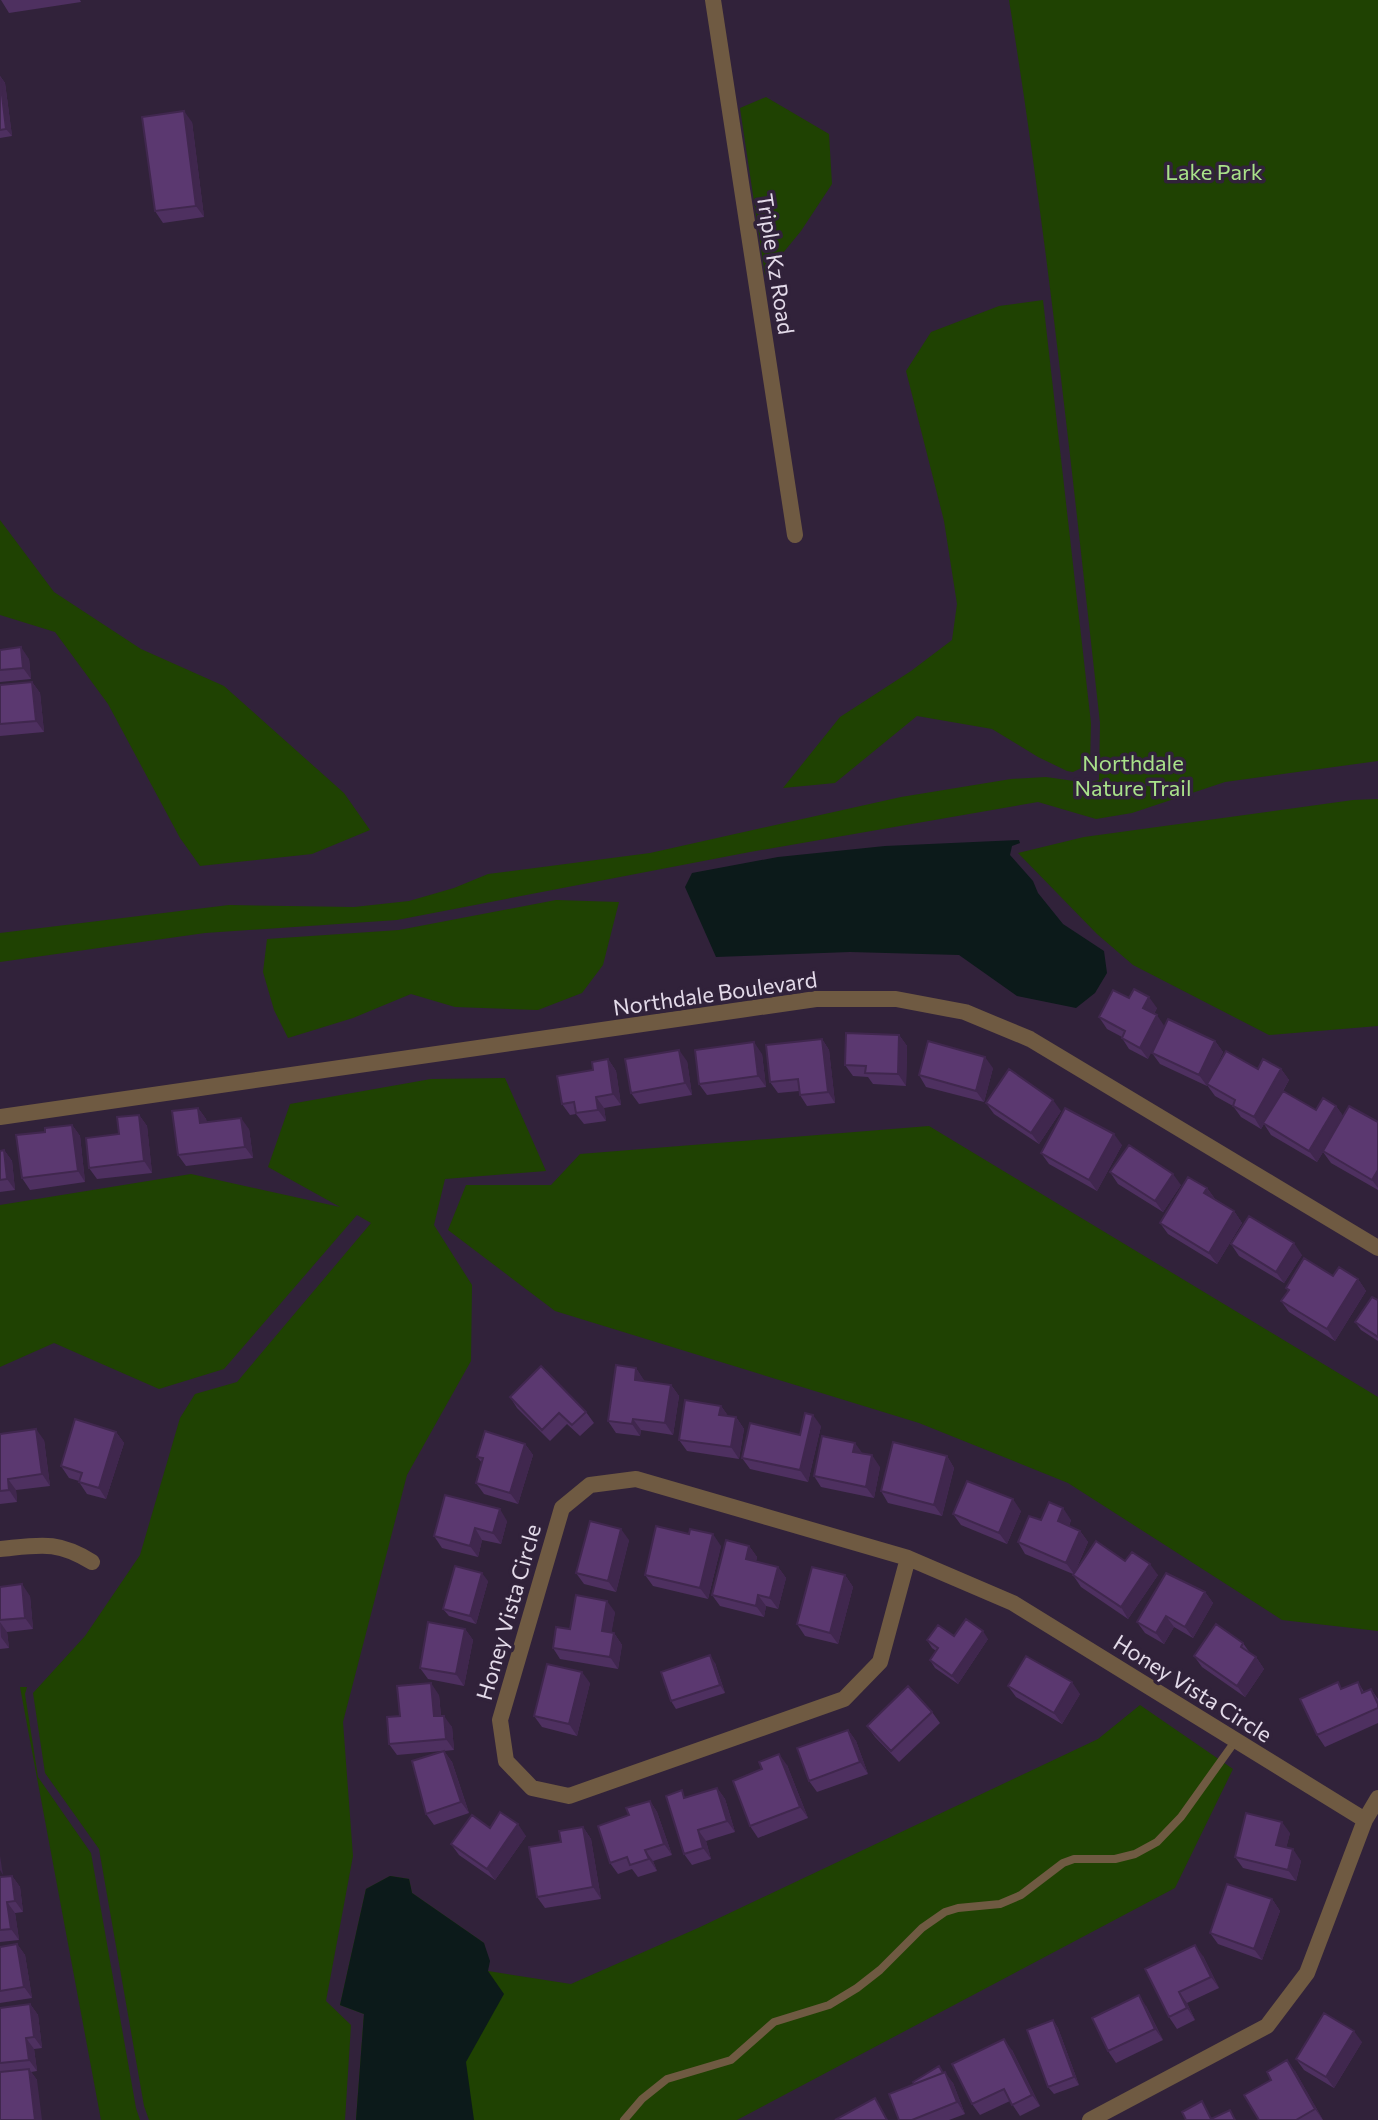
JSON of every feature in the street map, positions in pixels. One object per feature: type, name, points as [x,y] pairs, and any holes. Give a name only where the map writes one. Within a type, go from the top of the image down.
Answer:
[{"type":"street","name":"Triple Kz Road","points":[[713,0],[795,535]]},
{"type":"street","name":"Northdale Boulevard","points":[[0,1117],[816,999],[896,999],[965,1012],[1030,1039],[1378,1248]]},
{"type":"street","name":"Honey Vista Circle","points":[[908,1558],[880,1662],[844,1699],[569,1796],[532,1788],[506,1761],[500,1720],[562,1508],[590,1485],[636,1479],[908,1558],[1013,1603],[1365,1820]]},
{"type":"street","points":[[0,1549],[45,1544],[71,1549],[92,1562]]},
{"type":"street","points":[[1090,2120],[1267,2026],[1307,1973],[1365,1820],[1378,1798]]},
{"type":"lane","points":[[624,2120],[642,2099],[667,2079],[731,2060],[774,2022],[829,2005],[857,1988],[922,1928],[945,1912],[1000,1904],[1021,1895],[1063,1863],[1074,1859],[1115,1859],[1135,1854],[1157,1842],[1181,1817],[1236,1740]]},
{"type":"green space","name":"Lake Park","points":[[1009,0],[1378,0],[1378,761],[1225,782],[1132,813],[1096,819],[1038,802],[750,852],[397,920],[205,933],[0,962],[0,933],[229,905],[354,907],[409,901],[488,874],[650,853],[901,797],[1011,779],[1046,777],[1088,783],[1099,780],[1100,723],[1070,452],[1036,180]]},
{"type":"green space","points":[[766,97],[829,134],[832,184],[801,231],[765,275],[740,108]]},
{"type":"green space","points":[[1043,300],[1091,723],[1090,764],[1073,772],[1067,771],[992,729],[917,716],[835,783],[783,788],[840,717],[952,640],[957,604],[944,521],[906,371],[931,332],[999,306]]},
{"type":"green space","points":[[0,520],[54,592],[141,649],[224,686],[344,793],[370,830],[312,854],[200,866],[180,838],[108,704],[55,632],[0,615]]},
{"type":"green space","points":[[1378,799],[1378,1026],[1269,1035],[1133,965],[1097,934],[1018,853],[1084,837]]},
{"type":"green space","points":[[556,900],[619,902],[603,965],[582,993],[538,1010],[455,1007],[411,994],[353,1018],[288,1038],[274,1010],[263,972],[267,939],[399,930]]},
{"type":"green space","points":[[505,1078],[546,1171],[445,1179],[434,1225],[472,1285],[471,1361],[407,1475],[343,1722],[353,1856],[326,2001],[351,2025],[345,2120],[149,2120],[99,1849],[45,1773],[33,1693],[85,1636],[140,1555],[180,1418],[195,1394],[237,1382],[371,1223],[357,1215],[224,1369],[159,1389],[54,1343],[0,1367],[0,1205],[191,1174],[340,1207],[268,1167],[290,1104],[431,1079]]},
{"type":"green space","points":[[929,1126],[1378,1397],[1378,1631],[1282,1620],[1068,1483],[919,1423],[555,1311],[448,1230],[466,1185],[551,1185],[580,1154]]},
{"type":"green space","points":[[20,1687],[27,1687],[25,1694],[38,1777],[91,1853],[140,2120],[101,2120]]},
{"type":"green space","points":[[1140,1705],[1233,1769],[1175,1888],[737,2120],[356,2120],[364,2014],[340,2005],[366,1889],[390,1876],[409,1879],[412,1893],[484,1943],[488,1971],[571,1984],[698,1928],[1098,1739]]},
{"type":"shaded area","points":[[1019,840],[1020,843],[1012,846],[1010,855],[1033,881],[1038,893],[1063,924],[1104,951],[1107,973],[1095,993],[1076,1008],[1017,996],[959,955],[850,952],[716,957],[685,887],[692,873],[778,857],[885,846]]},
{"type":"shaded area","points":[[390,1876],[409,1879],[412,1893],[484,1943],[490,1961],[488,1971],[504,1994],[466,2062],[474,2120],[356,2120],[364,2014],[340,2005],[366,1889]]},
{"type":"building","points":[[0,78],[6,129],[0,130]]},
{"type":"building","points":[[184,111],[196,206],[155,211],[142,117]]},
{"type":"building","points":[[21,647],[23,668],[0,670],[0,650]]},
{"type":"building","points":[[32,682],[36,721],[0,724],[0,685]]},
{"type":"building","points":[[1134,989],[1149,997],[1143,1008],[1157,1015],[1140,1048],[1122,1038],[1125,1031],[1099,1017],[1113,990],[1129,998]]},
{"type":"building","points":[[1168,1019],[1215,1041],[1199,1075],[1152,1053]]},
{"type":"building","points":[[846,1033],[899,1035],[898,1074],[865,1073],[866,1066],[845,1065]]},
{"type":"building","points":[[822,1039],[828,1092],[800,1095],[798,1079],[770,1082],[766,1045]]},
{"type":"building","points":[[928,1041],[985,1057],[976,1091],[919,1075]]},
{"type":"building","points":[[754,1042],[758,1076],[699,1084],[695,1050]]},
{"type":"building","points":[[679,1050],[685,1083],[631,1093],[625,1059]]},
{"type":"building","points":[[1226,1051],[1258,1069],[1263,1059],[1281,1069],[1254,1117],[1233,1106],[1235,1100],[1207,1084]]},
{"type":"building","points":[[608,1059],[613,1094],[596,1097],[598,1110],[576,1113],[574,1102],[562,1104],[557,1076],[593,1070],[592,1062]]},
{"type":"building","points":[[1009,1069],[1053,1100],[1031,1133],[986,1103]]},
{"type":"building","points":[[1283,1091],[1316,1110],[1323,1098],[1336,1106],[1309,1151],[1263,1123]]},
{"type":"building","points":[[1349,1106],[1378,1122],[1378,1170],[1372,1180],[1323,1151]]},
{"type":"building","points":[[198,1108],[200,1123],[241,1118],[245,1147],[178,1155],[172,1111]]},
{"type":"building","points":[[1065,1108],[1114,1134],[1089,1180],[1041,1153]]},
{"type":"building","points":[[139,1115],[144,1161],[89,1168],[86,1138],[119,1134],[117,1117]]},
{"type":"building","points":[[72,1125],[78,1171],[22,1178],[16,1135]]},
{"type":"building","points":[[1129,1145],[1173,1174],[1155,1201],[1110,1172]]},
{"type":"building","points":[[4,1150],[7,1179],[0,1180],[0,1151]]},
{"type":"building","points":[[1188,1177],[1207,1188],[1204,1193],[1234,1211],[1209,1253],[1160,1223]]},
{"type":"building","points":[[1249,1216],[1294,1243],[1276,1272],[1231,1244]]},
{"type":"building","points":[[1304,1258],[1333,1276],[1339,1267],[1358,1279],[1327,1329],[1281,1301]]},
{"type":"building","points":[[1372,1297],[1378,1300],[1378,1337],[1355,1322]]},
{"type":"building","points":[[616,1365],[636,1368],[635,1380],[671,1385],[665,1423],[633,1419],[632,1424],[608,1421]]},
{"type":"building","points":[[541,1366],[586,1412],[572,1425],[559,1413],[542,1430],[510,1397]]},
{"type":"building","points":[[685,1400],[721,1406],[719,1415],[736,1417],[731,1447],[679,1440]]},
{"type":"building","points":[[805,1413],[813,1415],[800,1470],[742,1458],[750,1423],[800,1435]]},
{"type":"building","points":[[75,1419],[116,1432],[99,1488],[79,1482],[82,1473],[61,1466]]},
{"type":"building","points":[[36,1429],[42,1474],[8,1479],[9,1490],[0,1491],[0,1434]]},
{"type":"building","points":[[485,1431],[525,1444],[510,1493],[476,1483],[483,1458],[477,1457]]},
{"type":"building","points":[[822,1436],[855,1443],[853,1452],[872,1455],[866,1487],[814,1476]]},
{"type":"building","points":[[893,1442],[947,1456],[934,1505],[881,1491]]},
{"type":"building","points":[[967,1481],[1013,1499],[999,1533],[953,1514]]},
{"type":"building","points":[[445,1495],[500,1509],[493,1533],[475,1528],[470,1546],[434,1536]]},
{"type":"building","points":[[1049,1502],[1063,1508],[1058,1521],[1080,1531],[1066,1563],[1018,1542],[1029,1516],[1041,1520]]},
{"type":"building","points":[[590,1521],[621,1529],[608,1581],[576,1573]]},
{"type":"building","points":[[656,1526],[689,1534],[690,1529],[713,1534],[700,1588],[645,1575]]},
{"type":"building","points":[[726,1540],[749,1546],[746,1559],[778,1567],[770,1598],[758,1595],[756,1606],[712,1595]]},
{"type":"building","points":[[1096,1541],[1125,1561],[1132,1552],[1150,1564],[1121,1607],[1073,1575]]},
{"type":"building","points":[[455,1566],[482,1573],[470,1616],[443,1609]]},
{"type":"building","points":[[812,1567],[845,1575],[830,1633],[797,1624]]},
{"type":"building","points":[[1166,1573],[1205,1592],[1185,1627],[1166,1616],[1156,1633],[1137,1622]]},
{"type":"building","points":[[22,1584],[25,1618],[0,1620],[0,1587]]},
{"type":"building","points":[[576,1595],[607,1601],[602,1631],[614,1633],[610,1657],[553,1648],[556,1627],[570,1629]]},
{"type":"building","points":[[966,1619],[983,1631],[952,1676],[930,1660],[938,1648],[927,1640],[938,1625],[954,1636]]},
{"type":"building","points":[[428,1622],[465,1629],[456,1674],[420,1668]]},
{"type":"building","points":[[1216,1624],[1243,1643],[1241,1647],[1256,1657],[1237,1686],[1194,1656]]},
{"type":"building","points":[[710,1655],[720,1685],[671,1701],[661,1672]]},
{"type":"building","points":[[1026,1656],[1072,1682],[1054,1713],[1008,1686]]},
{"type":"building","points":[[547,1664],[582,1672],[569,1724],[534,1716]]},
{"type":"building","points":[[1338,1682],[1341,1689],[1358,1682],[1362,1693],[1371,1689],[1378,1708],[1317,1735],[1300,1699]]},
{"type":"building","points":[[431,1683],[434,1716],[444,1716],[446,1739],[389,1744],[387,1717],[400,1716],[397,1686]]},
{"type":"building","points":[[908,1686],[932,1712],[891,1751],[867,1726]]},
{"type":"building","points":[[848,1730],[860,1762],[809,1781],[797,1748]]},
{"type":"building","points":[[444,1751],[461,1802],[426,1814],[412,1761]]},
{"type":"building","points":[[779,1754],[800,1807],[750,1826],[733,1781],[762,1769],[759,1762]]},
{"type":"building","points":[[717,1788],[727,1821],[698,1830],[703,1848],[684,1854],[666,1796],[682,1790],[684,1798]]},
{"type":"building","points":[[650,1801],[664,1844],[645,1850],[649,1859],[630,1865],[627,1857],[610,1863],[598,1826],[629,1815],[626,1808]]},
{"type":"building","points":[[500,1812],[518,1824],[487,1869],[451,1844],[472,1815],[490,1828]]},
{"type":"building","points":[[1246,1813],[1282,1822],[1276,1845],[1293,1849],[1288,1870],[1235,1857]]},
{"type":"building","points":[[583,1827],[593,1887],[537,1897],[529,1847],[561,1842],[559,1831]]},
{"type":"building","points":[[12,1876],[15,1901],[7,1902],[11,1929],[0,1930],[0,1877]]},
{"type":"building","points":[[1227,1884],[1272,1899],[1254,1949],[1210,1933]]},
{"type":"building","points":[[17,1944],[24,1987],[0,1991],[0,1947]]},
{"type":"building","points":[[1195,1945],[1211,1977],[1179,1992],[1187,2008],[1169,2017],[1145,1969]]},
{"type":"building","points":[[1139,1995],[1155,2029],[1108,2051],[1092,2018]]},
{"type":"building","points":[[30,2004],[34,2037],[26,2038],[29,2060],[0,2063],[0,2008]]},
{"type":"building","points":[[1324,2013],[1354,2031],[1326,2077],[1296,2059]]},
{"type":"building","points":[[1053,2020],[1074,2077],[1048,2087],[1027,2030]]},
{"type":"building","points":[[1004,2039],[1032,2095],[1012,2105],[1004,2089],[972,2104],[952,2064]]},
{"type":"building","points":[[1287,2060],[1315,2109],[1296,2120],[1259,2120],[1244,2095],[1271,2080],[1267,2072]]},
{"type":"building","points":[[939,2066],[943,2073],[914,2084],[913,2082]]},
{"type":"building","points":[[29,2069],[35,2120],[0,2120],[0,2072]]},
{"type":"building","points":[[945,2072],[957,2102],[912,2120],[899,2120],[889,2094]]},
{"type":"building","points":[[875,2098],[887,2120],[835,2120]]},
{"type":"building","points":[[1202,2101],[1211,2119],[1230,2110],[1235,2120],[1186,2120],[1182,2112]]},
{"type":"park label","name":"Northdale Nature Trail","points":[[1133,774]]}]
